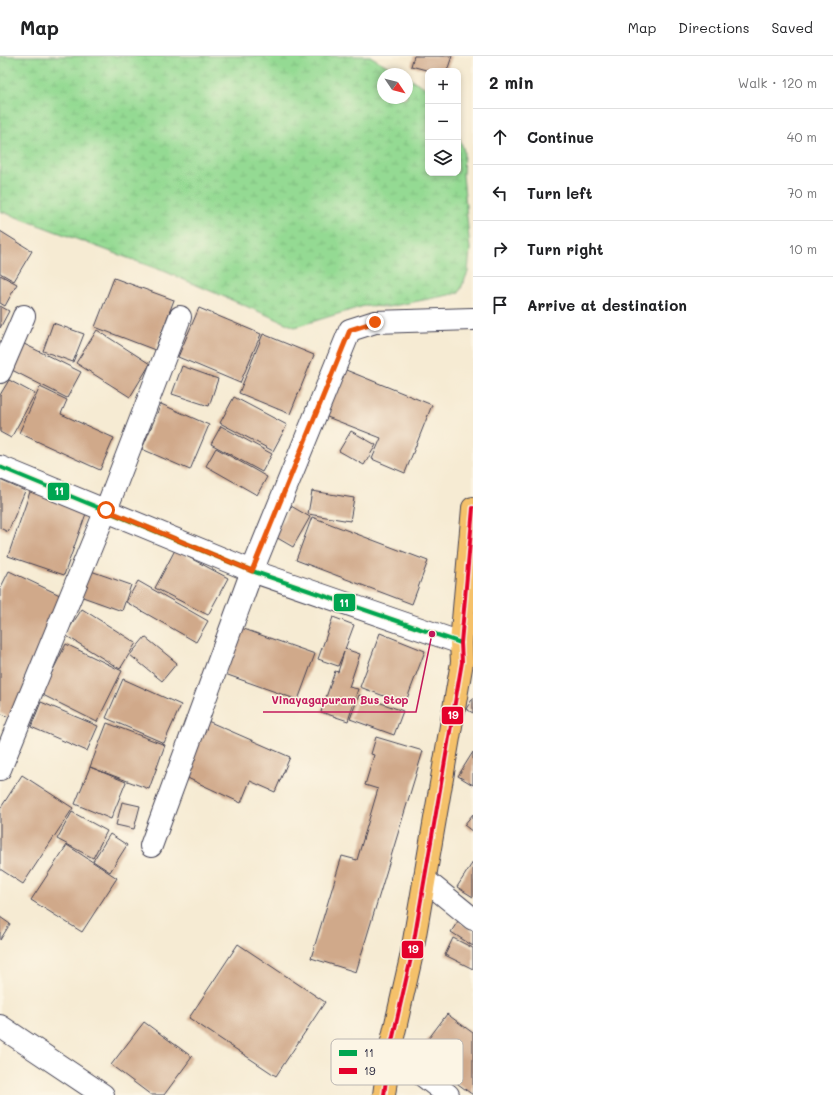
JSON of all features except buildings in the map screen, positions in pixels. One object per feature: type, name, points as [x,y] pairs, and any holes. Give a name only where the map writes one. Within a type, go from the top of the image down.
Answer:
[{"type":"main road","points":[[393,1039],[411,958],[424,879],[465,658],[473,508]]},
{"type":"main road","points":[[384,1095],[385,1085]]},
{"type":"street","points":[[0,372],[24,316]]},
{"type":"street","points":[[0,769],[106,510],[180,317]]},
{"type":"street","points":[[151,846],[252,571],[350,330],[375,322],[473,319]]},
{"type":"street","points":[[0,467],[465,658]]},
{"type":"street","points":[[424,879],[473,919]]},
{"type":"street","points":[[0,1026],[98,1094]]},
{"type":"street","points":[[435,1085],[448,1095]]},
{"type":"green space","points":[[0,56],[370,56],[391,68],[377,68],[377,104],[413,104],[413,80],[425,87],[425,176],[461,176],[461,142],[464,151],[463,175],[470,249],[468,272],[459,293],[388,307],[364,306],[295,327],[166,272],[0,211]]},
{"type":"transit line","name":"11","points":[[0,467],[252,571],[461,643]]},
{"type":"transit line","name":"19","points":[[393,1039],[411,958],[462,662],[461,643],[473,508]]},
{"type":"transit line","name":"19","points":[[384,1095],[385,1085]]},
{"type":"place","name":"Vinayagapuram Bus Stop","points":[[432,634]]},
{"type":"route","points":[[106,510],[252,571],[350,330],[375,322]]}]
